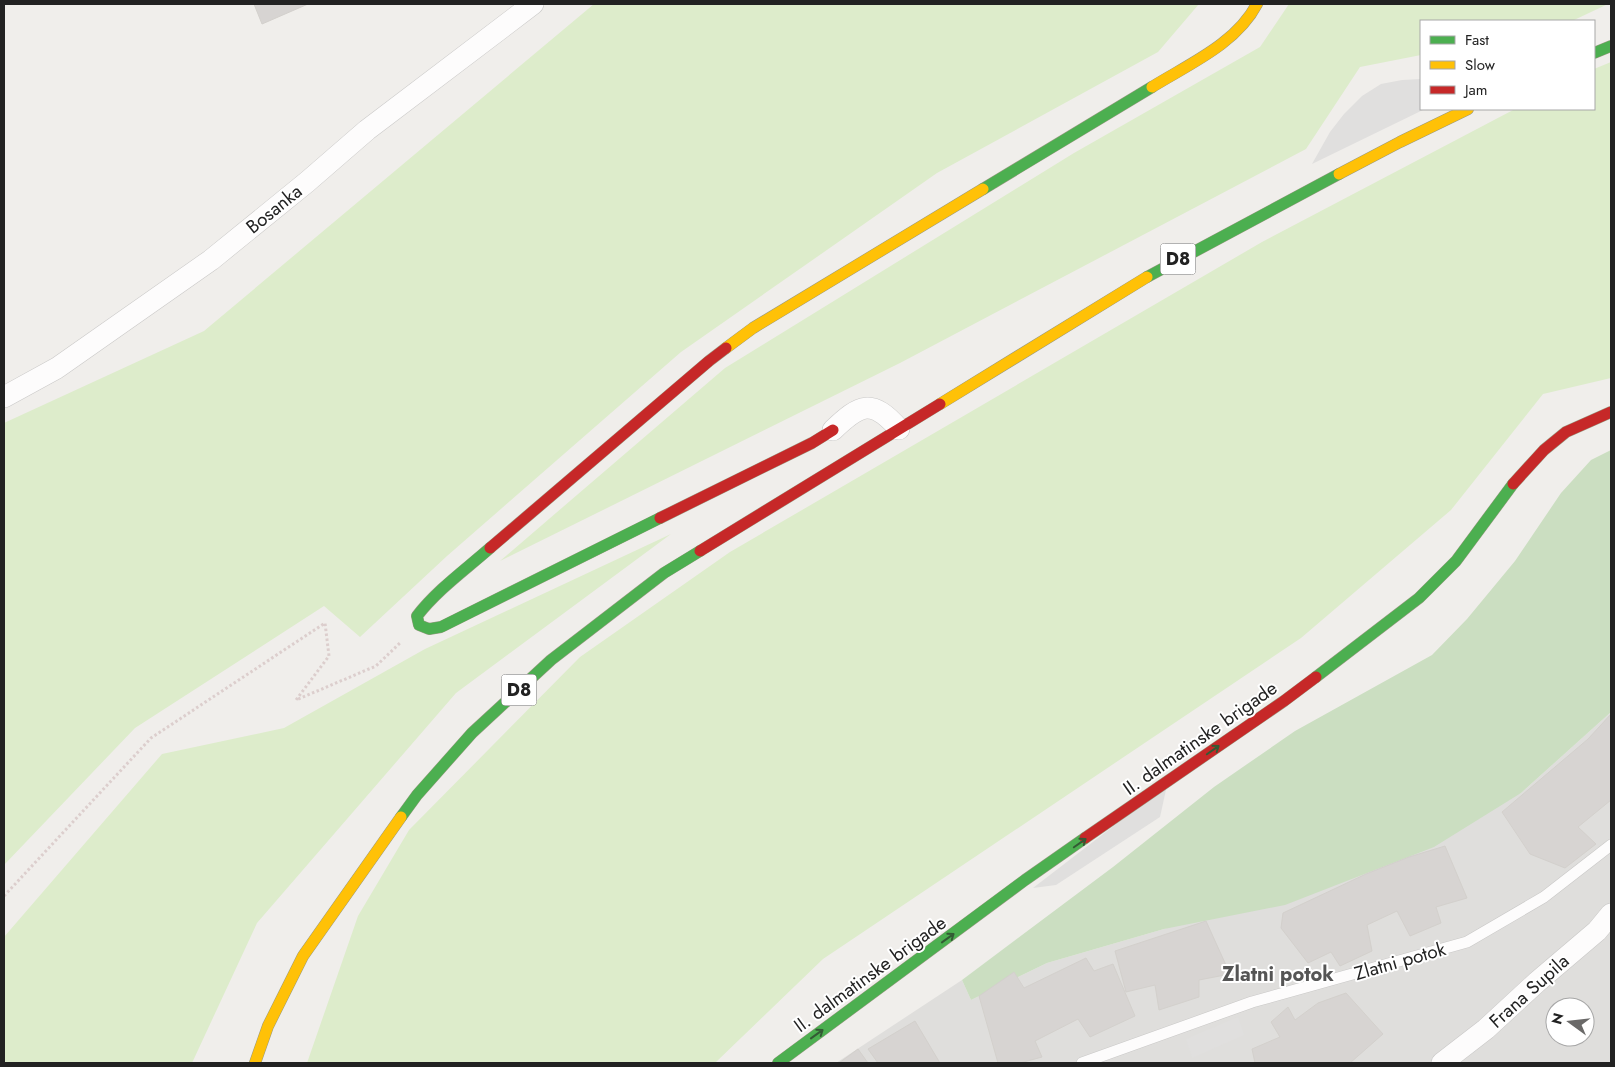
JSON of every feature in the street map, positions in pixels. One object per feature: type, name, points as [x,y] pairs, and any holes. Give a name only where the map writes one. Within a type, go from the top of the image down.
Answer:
[{"type":"street","name":"Bosanka","points":[[4,397],[57,368],[210,260],[307,182],[367,130],[533,4]]},
{"type":"street","points":[[899,429],[888,416],[877,410],[866,408],[856,410],[833,430],[812,443],[442,627],[429,630],[419,625],[417,616],[439,592],[709,361],[753,328],[1221,45],[1250,17],[1257,4]]},
{"type":"street","points":[[1595,53],[1611,46]]},
{"type":"street","name":"D8","points":[[254,1063],[268,1026],[303,956],[416,796],[472,733],[551,660],[664,573],[1162,268],[1392,146],[1466,110]]},
{"type":"street","name":"II. dalmatinske brigade","points":[[778,1063],[1025,880],[1284,701],[1386,624],[1419,598],[1456,561],[1519,476],[1544,450],[1566,432],[1611,412]]},
{"type":"street","name":"Frana Supila","points":[[1442,1063],[1486,1029],[1597,931],[1611,914]]},
{"type":"lane","name":"Zlatni potok","points":[[1082,1063],[1252,1002],[1467,942],[1544,897],[1611,845]]},
{"type":"path","points":[[4,896],[151,738],[325,622],[330,656],[296,700],[376,666],[419,625]]},
{"type":"shaded area","points":[[1420,79],[1420,110],[1423,110],[1312,164],[1330,132],[1362,96],[1381,84]]},
{"type":"shaded area","points":[[1611,712],[1611,1063],[836,1063],[962,980],[971,1000],[1047,963],[1164,929],[1521,793]]},
{"type":"shaded area","points":[[1167,785],[1160,817],[1056,885],[1033,888]]},
{"type":"shaded area","points":[[1238,1017],[1244,1035],[1192,1058],[1186,1039]]},
{"type":"green space","points":[[594,4],[1199,4],[1158,52],[937,173],[681,352],[447,556],[360,637],[324,606],[135,728],[4,865],[4,423],[204,331]]},
{"type":"green space","points":[[1289,4],[1608,4],[1574,20],[1420,20],[1420,55],[1360,67],[1306,149],[900,363],[500,561],[725,368],[1074,153],[1260,47]]},
{"type":"green space","points":[[1611,62],[1611,378],[1543,394],[1451,510],[1301,638],[823,959],[715,1063],[307,1063],[358,916],[409,830],[580,657],[730,552],[1262,242],[1513,110],[1595,110],[1595,69]]},
{"type":"green space","points":[[1611,450],[1611,712],[1521,793],[1434,847],[1285,905],[1164,929],[1047,963],[971,1000],[962,980],[1113,867],[1214,787],[1295,731],[1432,655],[1467,619],[1515,561],[1561,493],[1591,460]]},
{"type":"green space","points":[[671,534],[456,693],[257,923],[192,1063],[4,1063],[4,937],[162,754],[284,728],[425,649]]},
{"type":"building","points":[[254,4],[308,4],[262,24]]},
{"type":"building","points":[[1611,714],[1611,800],[1578,827],[1596,844],[1565,868],[1530,854],[1502,812],[1588,739]]},
{"type":"building","points":[[1445,846],[1467,898],[1436,907],[1441,923],[1410,936],[1397,911],[1367,925],[1372,951],[1340,966],[1331,952],[1308,963],[1281,928],[1283,913],[1366,874],[1409,857]]},
{"type":"building","points":[[1206,921],[1230,974],[1199,980],[1199,997],[1159,1010],[1155,985],[1126,992],[1115,951]]},
{"type":"building","points":[[1086,958],[1094,971],[1113,964],[1135,1016],[1090,1037],[1078,1019],[1035,1041],[1042,1057],[1020,1063],[998,1063],[979,996],[1014,972],[1024,988]]},
{"type":"building","points":[[1346,993],[1383,1034],[1350,1063],[1255,1063],[1252,1049],[1280,1037],[1271,1022],[1288,1007],[1295,1020],[1318,1003]]},
{"type":"building","points":[[915,1021],[940,1063],[878,1063],[868,1049]]},
{"type":"building","points":[[858,1049],[868,1063],[839,1063]]},
{"type":"traffic: fast","points":[[1595,53],[1611,46]]},
{"type":"traffic: fast","points":[[983,189],[1152,87]]},
{"type":"traffic: fast","points":[[1147,277],[1339,174]]},
{"type":"traffic: fast","points":[[1316,677],[1419,598],[1456,561],[1513,484]]},
{"type":"traffic: fast","points":[[490,548],[442,589],[425,607],[417,616],[419,625],[429,629],[441,627],[660,518]]},
{"type":"traffic: fast","points":[[401,817],[417,795],[472,733],[551,660],[664,573],[700,551]]},
{"type":"traffic: fast","points":[[778,1063],[1025,880],[1085,838]]},
{"type":"traffic: slow","points":[[1152,87],[1224,42],[1237,31],[1257,4]]},
{"type":"traffic: slow","points":[[1339,174],[1466,110]]},
{"type":"traffic: slow","points":[[726,348],[753,328],[983,189]]},
{"type":"traffic: slow","points":[[940,404],[1147,277]]},
{"type":"traffic: slow","points":[[255,1063],[268,1026],[303,956],[401,817]]},
{"type":"traffic: jam","points":[[490,548],[726,348]]},
{"type":"traffic: jam","points":[[700,551],[940,404]]},
{"type":"traffic: jam","points":[[1513,484],[1544,450],[1566,432],[1611,412]]},
{"type":"traffic: jam","points":[[660,518],[812,443],[833,430]]},
{"type":"traffic: jam","points":[[1085,838],[1316,677]]},
{"type":"district","name":"Zlatni potok","points":[[1278,974]]}]
